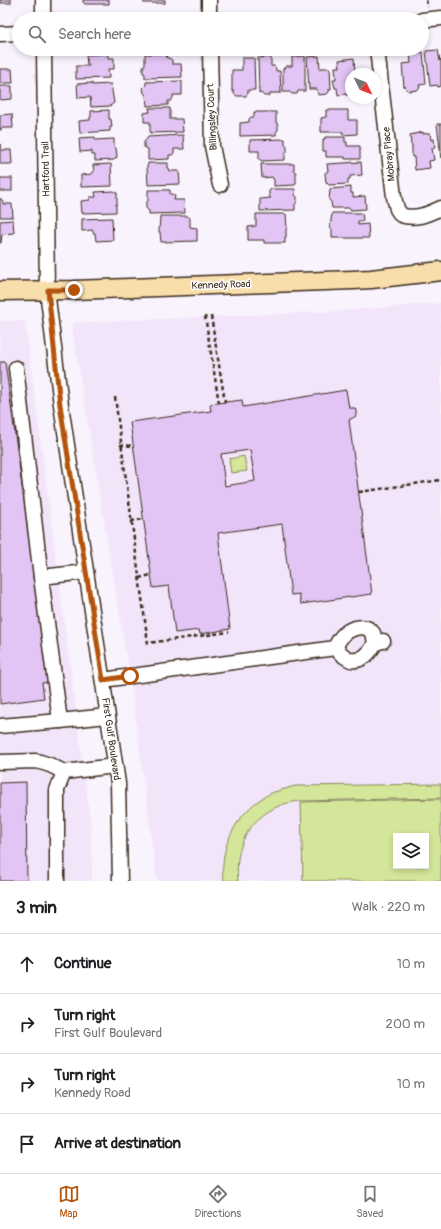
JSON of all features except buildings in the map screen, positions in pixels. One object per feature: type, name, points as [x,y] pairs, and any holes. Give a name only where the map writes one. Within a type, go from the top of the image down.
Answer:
[{"type":"main road","name":"Kennedy Road","points":[[0,291],[82,290],[353,280],[441,270]]},
{"type":"street","points":[[43,0],[43,12]]},
{"type":"street","points":[[209,0],[209,12]]},
{"type":"street","points":[[429,19],[441,18]]},
{"type":"street","points":[[0,34],[12,34]]},
{"type":"street","name":"Hartford Trail","points":[[44,56],[48,290]]},
{"type":"street","name":"Billingsley Court","points":[[210,56],[212,146],[220,185]]},
{"type":"street","name":"Mobray Place","points":[[379,56],[394,197],[397,209],[401,215],[414,218],[441,208]]},
{"type":"street","name":"First Gulf Boulevard","points":[[48,290],[60,405],[118,783],[120,881]]},
{"type":"street","points":[[16,368],[60,721]]},
{"type":"street","points":[[41,577],[86,572]]},
{"type":"street","points":[[103,680],[335,648],[350,660],[360,659],[367,655],[379,642],[373,633],[366,628],[355,627],[344,634],[335,648]]},
{"type":"street","points":[[0,726],[107,716]]},
{"type":"street","points":[[0,762],[37,761],[50,765],[64,772],[115,766]]},
{"type":"street","points":[[57,881],[57,790],[64,772]]},
{"type":"path","points":[[205,316],[219,403]]},
{"type":"path","points":[[211,316],[225,402]]},
{"type":"path","points":[[209,341],[215,340]]},
{"type":"path","points":[[212,358],[218,357]]},
{"type":"path","points":[[215,375],[220,374]]},
{"type":"path","points":[[114,397],[148,643],[229,632]]},
{"type":"path","points":[[120,445],[134,446]]},
{"type":"path","points":[[358,492],[441,480]]},
{"type":"path","points":[[131,521],[144,519]]},
{"type":"path","points":[[139,578],[151,576]]},
{"type":"shaded area","points":[[441,303],[441,881],[157,881],[131,684],[71,323],[342,311]]},
{"type":"shaded area","points":[[0,321],[25,321],[91,826],[92,881],[0,881]]},
{"type":"green space","points":[[244,456],[247,471],[231,473],[229,459]]},
{"type":"green space","points":[[441,784],[441,798],[300,801],[286,803],[279,806],[259,819],[245,836],[238,857],[238,881],[224,881],[224,854],[227,842],[238,821],[254,804],[274,792],[295,786]]},
{"type":"green space","points":[[441,799],[441,881],[303,881],[301,802]]},
{"type":"route","points":[[74,290],[48,290],[60,405],[103,680],[130,676]]}]
